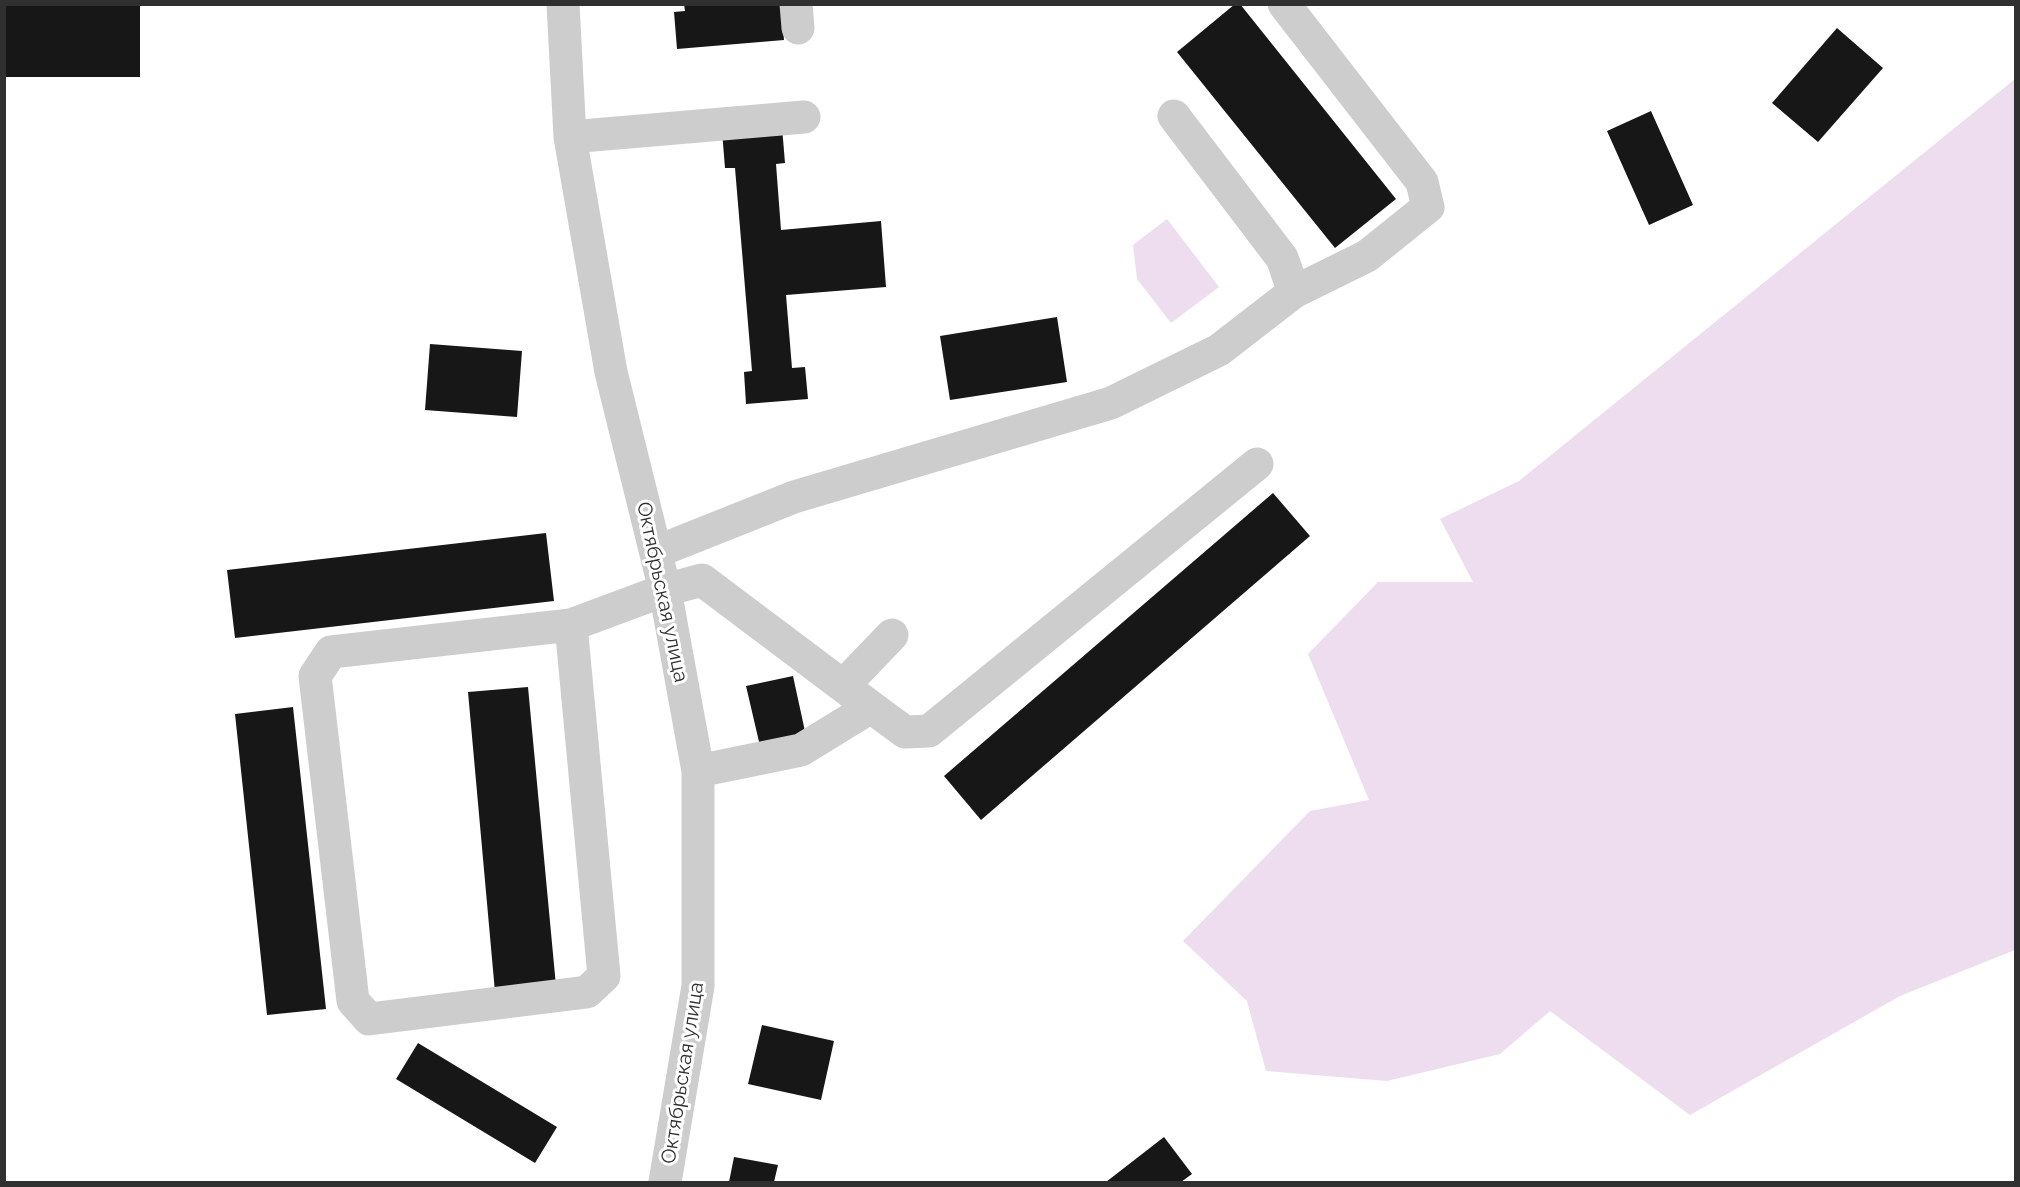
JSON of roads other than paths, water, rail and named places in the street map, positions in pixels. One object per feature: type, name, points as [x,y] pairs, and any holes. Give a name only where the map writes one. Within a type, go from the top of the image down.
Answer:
[{"type":"street","name":"Октябрьская улица","points":[[563,4],[570,137],[612,372],[665,590],[698,771],[698,986],[665,1182]]},
{"type":"street","points":[[656,552],[794,497],[1111,403],[1219,350],[1294,292],[1367,256],[1428,207],[1422,182],[1284,4]]},
{"type":"street","points":[[1174,116],[1282,258],[1294,292]]},
{"type":"street","points":[[570,137],[804,117]]},
{"type":"street","points":[[571,625],[604,976],[587,992],[369,1019],[353,1001],[315,676],[331,652],[571,625],[665,590],[702,580],[905,732],[929,731],[1257,464]]},
{"type":"street","points":[[843,686],[892,635]]},
{"type":"street","points":[[698,771],[801,750],[871,707]]}]
